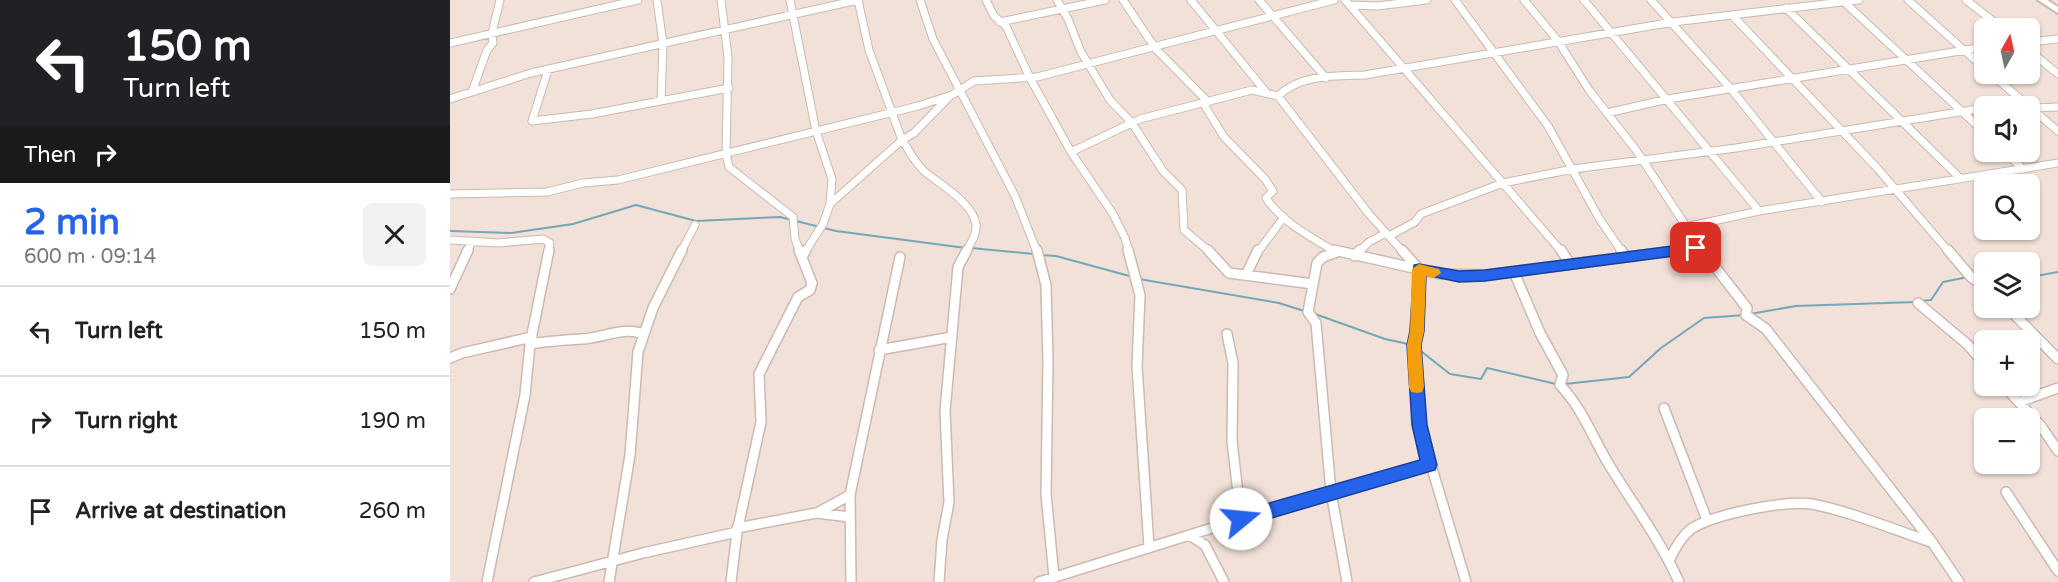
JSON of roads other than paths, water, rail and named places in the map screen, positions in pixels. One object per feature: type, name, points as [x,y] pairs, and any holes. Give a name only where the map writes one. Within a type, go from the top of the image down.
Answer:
[{"type":"street","points":[[472,92],[492,43],[492,33],[500,0]]},
{"type":"street","points":[[598,0],[599,8]]},
{"type":"street","points":[[450,43],[638,0]]},
{"type":"street","points":[[657,0],[663,45],[661,101]]},
{"type":"street","points":[[722,0],[728,30],[729,88],[726,154],[729,167],[793,217],[795,239],[812,283],[811,287],[798,297],[759,374],[760,422],[737,530],[731,582]]},
{"type":"street","points":[[790,0],[816,131],[832,179],[830,204],[823,224],[802,257]]},
{"type":"street","points":[[450,99],[548,69],[858,0],[869,50],[902,140],[923,171],[948,188],[975,217],[975,234],[958,267],[945,411],[949,502],[942,540],[939,582]]},
{"type":"street","points":[[920,0],[933,39],[956,92],[1015,196],[1036,248],[1046,285],[1048,361],[1046,494],[1054,577]]},
{"type":"street","points":[[986,0],[994,16],[1006,26],[1030,78],[1071,152],[1113,214],[1125,238],[1140,295],[1137,366],[1149,547]]},
{"type":"street","points":[[1057,0],[1081,52],[1110,100],[1132,123],[1163,171],[1184,194],[1184,230],[1214,254],[1226,272],[1313,284]]},
{"type":"street","points":[[1000,22],[1105,0]]},
{"type":"street","points":[[1123,0],[1155,48],[1205,103],[1224,137],[1269,185],[1273,192],[1266,199],[1307,235],[1337,252],[1459,276],[1514,272],[1700,248]]},
{"type":"street","points":[[1191,0],[1266,92]]},
{"type":"street","points":[[1259,0],[1326,78]]},
{"type":"street","points":[[830,204],[902,140],[914,133],[956,92],[974,81],[1030,78],[1090,65],[1334,0]]},
{"type":"street","points":[[1348,3],[1427,0]]},
{"type":"street","points":[[1455,0],[1533,104],[1573,169],[1599,218],[1626,257]]},
{"type":"street","points":[[1524,0],[1558,41],[1642,160],[1700,248],[1747,308],[1746,315],[1766,329],[1932,542],[1959,582]]},
{"type":"street","points":[[1584,0],[1759,212]]},
{"type":"street","points":[[1651,0],[1731,89],[1822,202]]},
{"type":"street","points":[[1278,96],[1284,90],[1304,81],[1365,75],[1673,22],[1859,0]]},
{"type":"street","points":[[1908,0],[1974,59]]},
{"type":"street","points":[[1966,0],[1989,18]]},
{"type":"street","points":[[2042,0],[2058,11]]},
{"type":"street","points":[[1844,2],[1974,122]]},
{"type":"street","points":[[1348,3],[1570,264]]},
{"type":"street","points":[[1786,8],[1960,178]]},
{"type":"street","points":[[1732,15],[1897,190],[1974,279]]},
{"type":"street","points":[[2040,41],[2058,39]]},
{"type":"street","points":[[1607,113],[1668,99],[1974,48]]},
{"type":"street","points":[[2040,59],[2058,74]]},
{"type":"street","points":[[548,69],[532,121],[592,114],[729,88]]},
{"type":"street","points":[[2003,84],[2017,96]]},
{"type":"street","points":[[1071,152],[1140,118],[1252,90],[1278,96],[1388,235],[1418,268],[1417,331],[1414,345],[1419,425],[1466,582]]},
{"type":"street","points":[[450,194],[548,192],[577,184],[618,180],[890,112],[956,92]]},
{"type":"street","points":[[2040,108],[2058,107]]},
{"type":"street","points":[[1354,256],[1370,242],[1415,222],[1421,214],[1503,183],[1573,169],[1711,152],[1974,109]]},
{"type":"street","points":[[2040,116],[2058,131]]},
{"type":"street","points":[[2016,162],[2023,169]]},
{"type":"street","points":[[1686,227],[1759,212],[2058,163]]},
{"type":"street","points":[[1246,275],[1262,243],[1284,217]]},
{"type":"street","points":[[609,582],[610,563],[630,456],[635,364],[643,334],[695,225]]},
{"type":"street","points":[[450,240],[512,243],[543,239],[549,243],[531,341],[525,395],[487,582]]},
{"type":"street","points":[[450,289],[472,241]]},
{"type":"street","points":[[1337,252],[1323,257],[1317,263],[1308,312],[1316,323],[1331,492],[1347,582]]},
{"type":"street","points":[[851,582],[850,495],[900,257]]},
{"type":"street","points":[[1514,272],[1540,333],[1563,375],[1560,385],[1571,396],[1608,464],[1670,559],[1679,582]]},
{"type":"street","points":[[1918,303],[1974,352]]},
{"type":"street","points":[[2018,318],[2058,359]]},
{"type":"street","points":[[450,358],[462,353],[531,341],[582,339],[625,331],[643,334]]},
{"type":"street","points":[[1227,334],[1233,363],[1232,441],[1241,519]]},
{"type":"street","points":[[879,350],[952,337]]},
{"type":"street","points":[[2019,402],[2058,388]]},
{"type":"street","points":[[2013,396],[2041,426],[2058,451]]},
{"type":"street","points":[[1664,408],[1707,520]]},
{"type":"street","points":[[1039,582],[1331,492],[1430,465]]},
{"type":"street","points":[[2006,492],[2058,571]]},
{"type":"street","points":[[534,582],[737,530],[816,513],[850,495]]},
{"type":"street","points":[[1670,559],[1674,544],[1698,524],[1707,520],[1767,508],[1810,504],[1932,542]]},
{"type":"street","points":[[816,513],[850,517]]},
{"type":"street","points":[[1205,545],[1212,529]]},
{"type":"street","points":[[1189,535],[1205,545],[1224,582]]},
{"type":"waterway","points":[[450,231],[511,233],[573,224],[636,205],[696,221],[780,217],[836,231],[966,248]]},
{"type":"waterway","points":[[971,248],[1034,254]]},
{"type":"waterway","points":[[1040,255],[1056,256],[1133,277]]},
{"type":"waterway","points":[[2040,275],[2058,272]]},
{"type":"waterway","points":[[1920,301],[1931,300],[1943,282],[1968,277]]},
{"type":"waterway","points":[[1139,279],[1279,303],[1304,311]]},
{"type":"waterway","points":[[1750,314],[1796,306],[1915,302]]},
{"type":"waterway","points":[[1315,314],[1385,339],[1413,345]]},
{"type":"waterway","points":[[1565,384],[1629,377],[1661,348],[1704,318],[1745,315]]},
{"type":"waterway","points":[[1417,348],[1450,374],[1481,379],[1487,368],[1556,384]]}]
